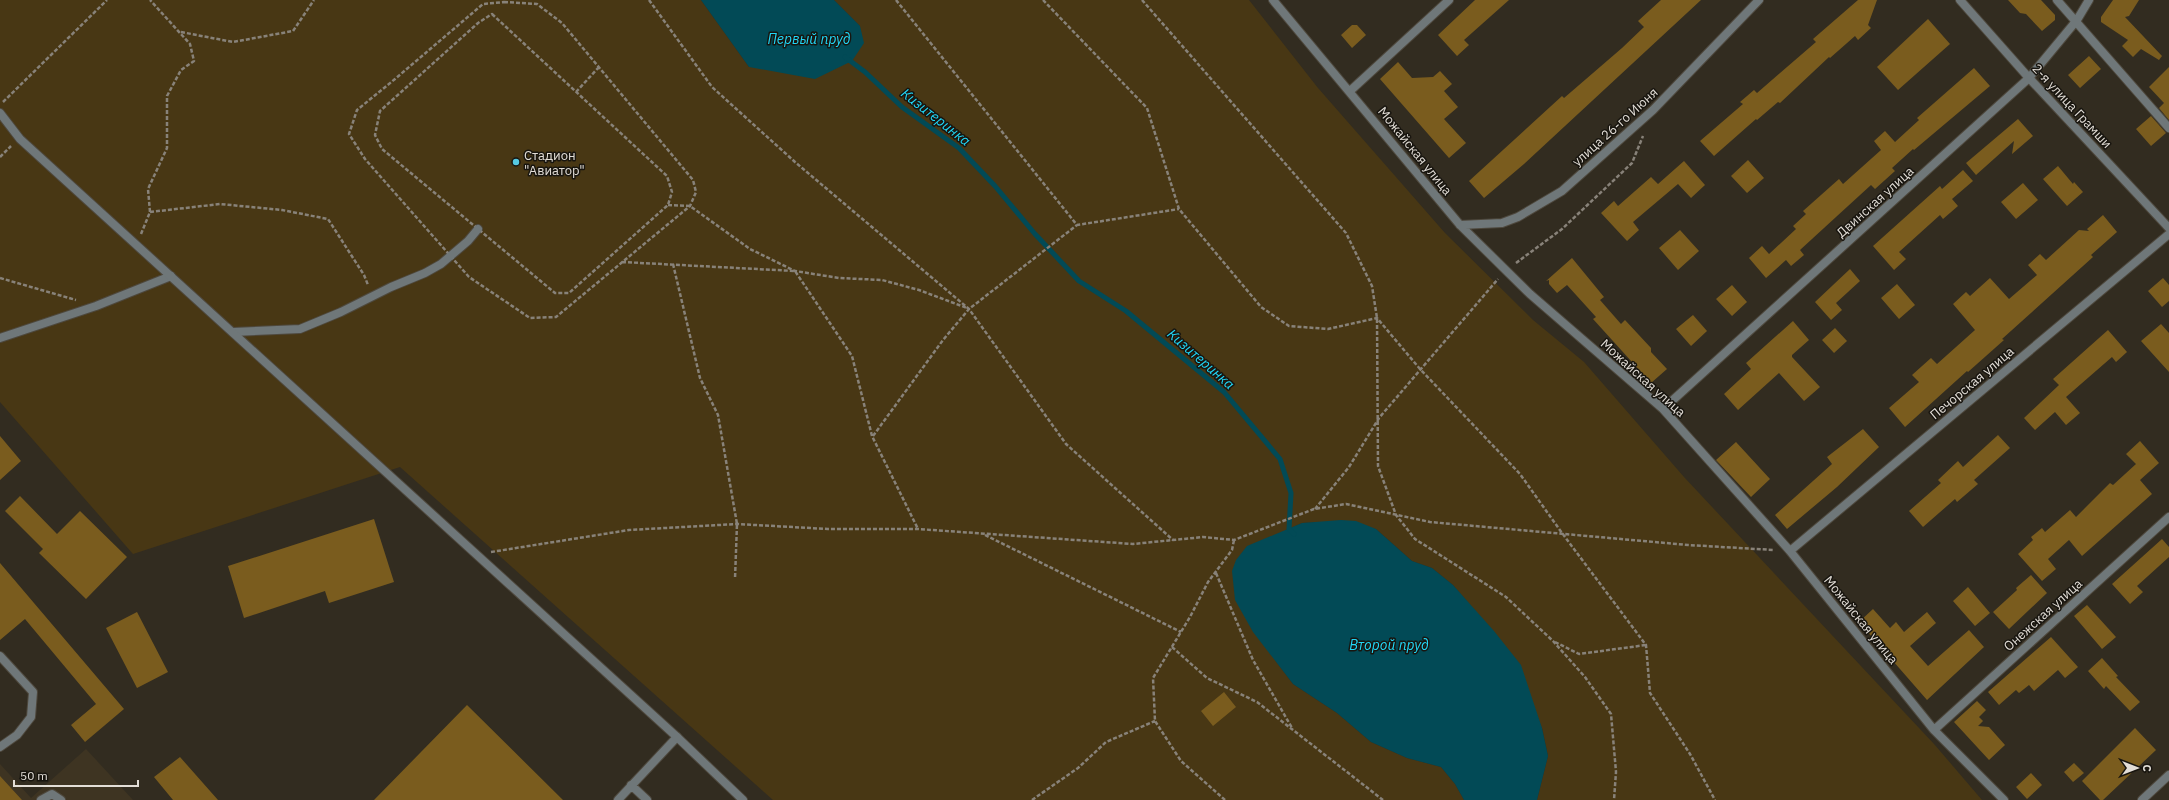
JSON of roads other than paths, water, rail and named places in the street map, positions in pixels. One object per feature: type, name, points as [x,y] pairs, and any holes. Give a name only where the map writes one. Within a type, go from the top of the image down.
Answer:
[{"type":"street","name":"Можайская улица","points":[[1273,0],[1460,225],[1505,271],[1663,409],[1790,551],[1934,730],[2004,800]]},
{"type":"street","points":[[1350,91],[1449,0]]},
{"type":"street","name":"улица 26-го Июня","points":[[1460,225],[1502,223],[1518,217],[1562,191],[1653,110],[1759,0]]},
{"type":"street","name":"2-я улица Грамши","points":[[1960,0],[2029,78],[2169,228]]},
{"type":"street","points":[[2057,0],[2077,20],[2169,128]]},
{"type":"street","name":"Двинская улица","points":[[1663,409],[2029,78],[2077,20],[2090,0]]},
{"type":"street","points":[[0,113],[20,139],[477,554],[677,737],[743,800]]},
{"type":"street","points":[[233,332],[300,329],[341,312],[425,273],[468,241],[478,229]]},
{"type":"street","name":"Печорская улица","points":[[1790,551],[2169,234]]},
{"type":"street","points":[[0,338],[96,306],[171,276]]},
{"type":"street","name":"Онежская улица","points":[[1934,730],[2169,517]]},
{"type":"street","points":[[0,656],[33,692],[31,717],[17,735],[0,747]]},
{"type":"street","points":[[618,800],[677,737]]},
{"type":"street","points":[[2142,800],[2169,775]]},
{"type":"street","points":[[631,786],[647,800]]},
{"type":"street","points":[[41,800],[52,794],[61,800]]},
{"type":"water","name":"Первый пруд","points":[[701,0],[834,0],[860,26],[864,43],[852,61],[815,79],[749,67]]},
{"type":"water","name":"Второй пруд","points":[[1341,520],[1356,521],[1376,529],[1412,561],[1432,568],[1453,585],[1494,631],[1521,665],[1542,728],[1548,756],[1537,800],[1464,800],[1455,784],[1441,767],[1407,758],[1371,742],[1337,713],[1293,684],[1253,632],[1235,600],[1232,571],[1236,560],[1247,546],[1302,523]]},
{"type":"waterway","name":"Кизитеринка","points":[[845,57],[865,72],[902,107],[959,148],[995,186],[1035,234],[1079,281],[1126,311],[1224,392],[1280,459],[1291,493],[1289,529],[1294,534]]},
{"type":"place","name":"Стадион \"Авиатор\"","points":[[516,162]]}]
